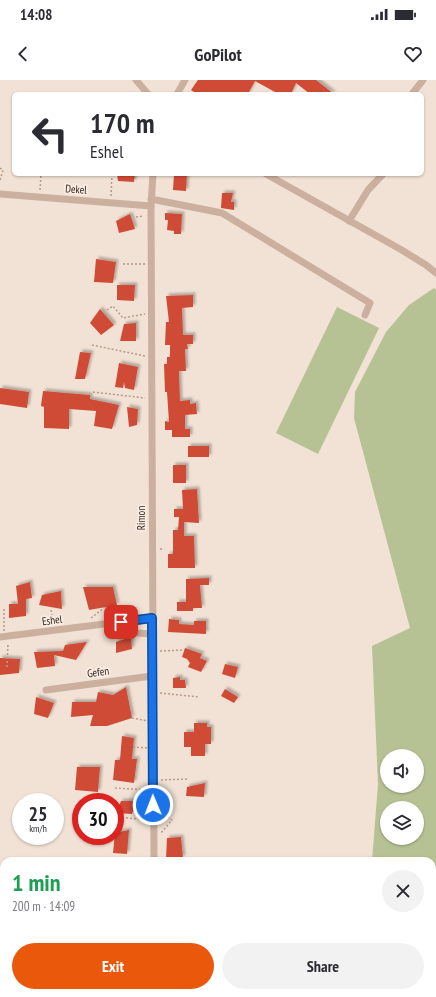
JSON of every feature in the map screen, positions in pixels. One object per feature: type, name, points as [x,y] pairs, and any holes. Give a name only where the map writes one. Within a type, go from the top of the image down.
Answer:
[{"type":"street","points":[[136,80],[146,92]]},
{"type":"street","points":[[178,92],[185,80]]},
{"type":"street","points":[[414,92],[423,80]]},
{"type":"street","name":"Rimon","points":[[153,176],[151,202],[151,313],[152,722],[154,857]]},
{"type":"street","points":[[270,176],[400,249],[436,273]]},
{"type":"street","points":[[349,221],[368,190],[380,176]]},
{"type":"street","name":"Dekel","points":[[0,194],[110,203],[151,202],[222,213],[370,303],[365,315]]},
{"type":"street","name":"Eshel","points":[[4,637],[152,618]]},
{"type":"street","name":"Eshel","points":[[106,625],[114,625],[137,634],[152,634]]},
{"type":"street","name":"Gefen","points":[[46,690],[152,676]]},
{"type":"path","points":[[0,168],[3,170],[0,180]]},
{"type":"path","points":[[40,198],[41,176]]},
{"type":"path","points":[[110,203],[112,176]]},
{"type":"path","points":[[123,264],[151,264]]},
{"type":"path","points":[[107,310],[113,306],[123,318],[151,313]]},
{"type":"path","points":[[92,345],[152,357]]},
{"type":"path","points":[[93,392],[152,399]]},
{"type":"path","points":[[88,620],[105,607]]},
{"type":"path","points":[[4,608],[4,637],[7,667]]},
{"type":"path","points":[[51,610],[53,631]]},
{"type":"path","points":[[152,652],[184,650]]},
{"type":"path","points":[[152,692],[199,697]]},
{"type":"path","points":[[132,718],[152,722]]},
{"type":"path","points":[[133,747],[153,748]]},
{"type":"path","points":[[153,781],[187,779]]},
{"type":"path","points":[[115,788],[153,790]]},
{"type":"path","points":[[153,805],[172,820],[154,841]]},
{"type":"path","points":[[124,818],[154,821]]},
{"type":"green space","points":[[434,288],[436,290],[436,857],[372,857],[378,784],[372,646],[410,628],[354,418],[355,392],[386,332],[409,305]]},
{"type":"green space","points":[[337,307],[379,328],[318,454],[276,433]]},
{"type":"building","points":[[198,80],[316,80],[331,92],[307,92],[296,83],[292,92],[275,92],[255,81],[249,92],[194,92],[191,90]]},
{"type":"building","points":[[117,176],[135,176],[134,182],[118,181]]},
{"type":"building","points":[[174,176],[187,176],[186,191],[173,190]]},
{"type":"building","points":[[222,193],[233,193],[231,202],[234,202],[234,210],[221,208]]},
{"type":"building","points":[[165,213],[182,214],[181,234],[174,234],[174,231],[167,230],[168,220],[165,220]]},
{"type":"building","points":[[130,214],[135,229],[119,233],[116,221]]},
{"type":"building","points":[[96,259],[116,262],[113,283],[94,282]]},
{"type":"building","points":[[117,285],[135,285],[134,301],[117,300]]},
{"type":"building","points":[[193,295],[193,307],[182,308],[183,335],[193,335],[193,344],[187,344],[188,349],[185,349],[186,371],[179,371],[180,401],[190,400],[190,404],[196,403],[197,414],[185,415],[185,429],[190,429],[190,437],[172,437],[172,430],[165,430],[165,421],[169,422],[167,392],[165,392],[164,364],[167,364],[167,357],[170,357],[170,345],[165,345],[166,322],[169,322],[166,296]]},
{"type":"building","points":[[100,309],[114,325],[101,335],[90,323]]},
{"type":"building","points":[[136,323],[136,341],[120,341],[124,324]]},
{"type":"building","points":[[80,352],[91,353],[85,379],[75,379]]},
{"type":"building","points":[[119,363],[138,367],[134,390],[125,388],[124,382],[123,388],[115,387]]},
{"type":"building","points":[[0,388],[29,392],[27,408],[0,404]]},
{"type":"building","points":[[43,391],[90,395],[90,399],[119,405],[112,429],[94,426],[96,411],[69,409],[69,429],[44,428],[44,407],[41,406]]},
{"type":"building","points":[[127,407],[138,409],[137,425],[129,427]]},
{"type":"building","points":[[188,446],[209,446],[209,457],[188,457]]},
{"type":"building","points":[[173,465],[186,465],[186,483],[173,483]]},
{"type":"building","points":[[197,489],[199,523],[184,522],[184,536],[194,536],[195,568],[168,568],[168,554],[173,554],[173,530],[178,530],[179,517],[174,517],[174,509],[183,509],[182,490]]},
{"type":"building","points":[[209,578],[209,585],[200,585],[202,608],[193,608],[193,611],[177,611],[177,602],[186,602],[186,579]]},
{"type":"building","points":[[30,582],[32,598],[26,599],[26,616],[9,618],[9,604],[18,604],[16,586]]},
{"type":"building","points":[[83,587],[113,587],[117,605],[89,610]]},
{"type":"building","points":[[61,591],[62,609],[39,605],[42,595]]},
{"type":"building","points":[[169,619],[179,620],[179,624],[194,625],[194,621],[206,621],[206,634],[168,632]]},
{"type":"building","points":[[131,637],[132,649],[116,653],[116,642]]},
{"type":"building","points":[[87,642],[76,660],[54,655],[55,666],[37,668],[34,652],[63,651],[65,645]]},
{"type":"building","points":[[185,648],[202,654],[200,658],[207,661],[201,672],[188,667],[190,663],[187,659],[182,657]]},
{"type":"building","points":[[0,658],[20,659],[19,673],[0,675]]},
{"type":"building","points":[[225,664],[238,667],[235,678],[222,674]]},
{"type":"building","points":[[180,677],[180,680],[185,680],[186,688],[173,688],[173,678]]},
{"type":"building","points":[[126,687],[132,718],[107,726],[90,726],[93,715],[71,717],[72,702],[96,702],[98,692],[113,695]]},
{"type":"building","points":[[225,689],[238,697],[234,703],[221,696]]},
{"type":"building","points":[[36,697],[54,703],[48,718],[34,714]]},
{"type":"building","points":[[194,723],[207,723],[207,727],[211,727],[211,744],[205,744],[205,756],[191,756],[191,747],[184,747],[184,732],[194,732]]},
{"type":"building","points":[[122,736],[134,738],[132,759],[137,759],[134,783],[113,780],[115,760],[120,760]]},
{"type":"building","points":[[77,767],[100,767],[98,792],[75,790]]},
{"type":"building","points":[[205,783],[204,797],[186,796],[187,787]]},
{"type":"building","points":[[124,801],[136,801],[132,814],[124,814]]},
{"type":"building","points":[[129,830],[127,854],[113,853],[114,845],[124,845],[124,831]]},
{"type":"building","points":[[181,837],[183,857],[166,857],[167,838]]},
{"type":"route","points":[[121,622],[152,618],[153,805]]}]
